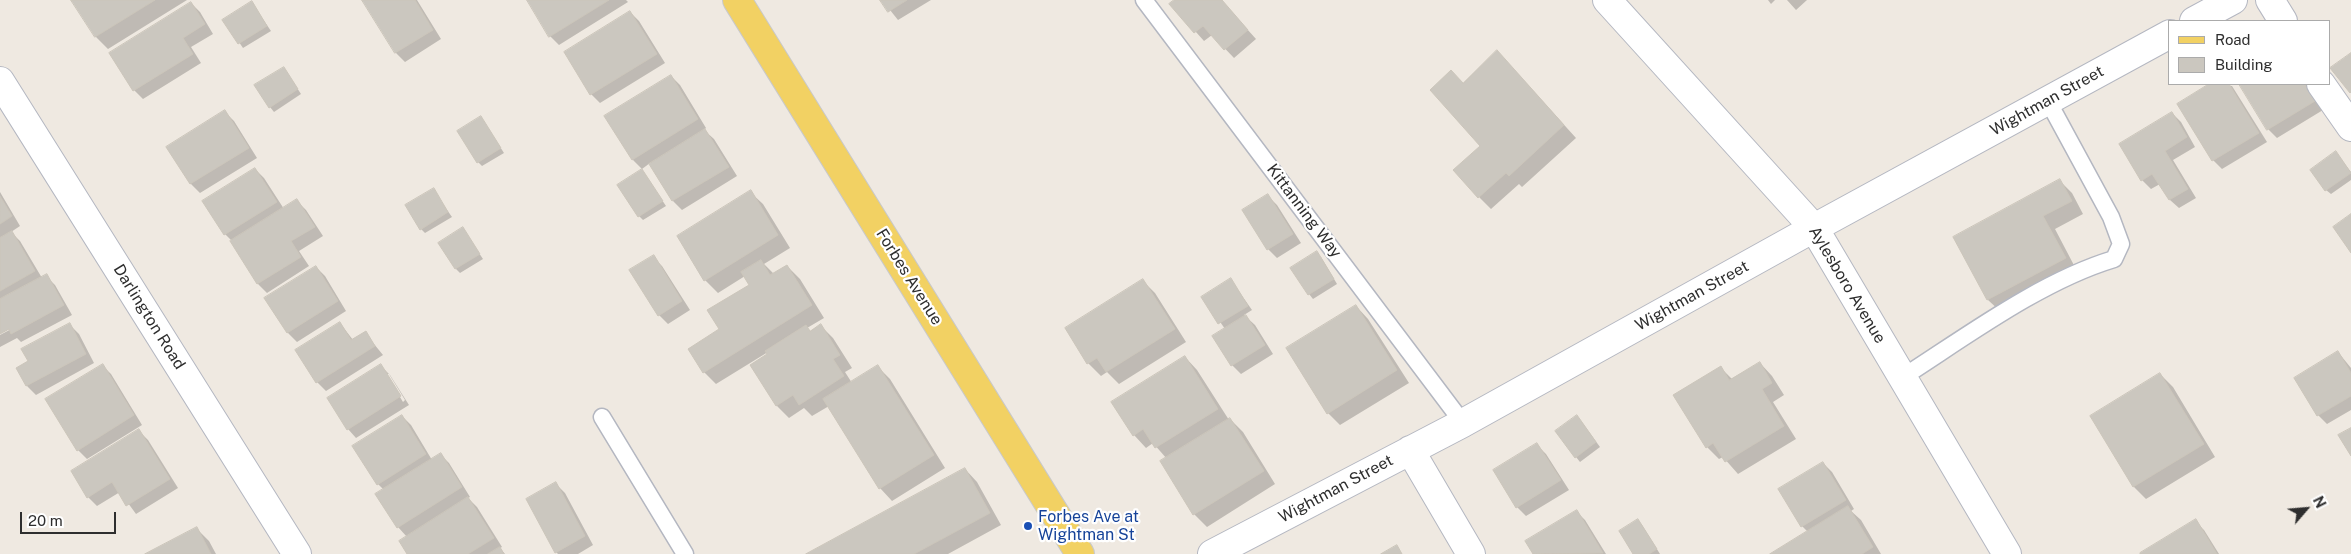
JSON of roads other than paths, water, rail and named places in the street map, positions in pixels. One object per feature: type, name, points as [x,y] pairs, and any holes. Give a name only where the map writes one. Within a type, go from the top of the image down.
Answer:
[{"type":"main road","name":"Forbes Avenue","points":[[737,0],[1080,554]]},
{"type":"street","name":"Aylesboro Avenue","points":[[1607,0],[1814,228],[2007,554]]},
{"type":"street","points":[[2196,20],[2233,0]]},
{"type":"street","points":[[2270,0],[2282,20]]},
{"type":"street","name":"Wightman Street","points":[[1212,554],[1463,422],[2168,35]]},
{"type":"street","name":"Darlington Road","points":[[0,81],[297,554]]},
{"type":"street","points":[[2322,85],[2351,127]]},
{"type":"street","points":[[1410,450],[1471,554]]},
{"type":"lane","name":"Kittanning Way","points":[[1144,0],[1463,422]]},
{"type":"lane","points":[[1903,377],[1983,325],[2083,268],[2114,259],[2121,244],[2111,217],[2048,101]]},
{"type":"lane","points":[[602,417],[684,554]]},
{"type":"place","name":"Forbes Ave at Wightman St","points":[[1028,526]]}]
